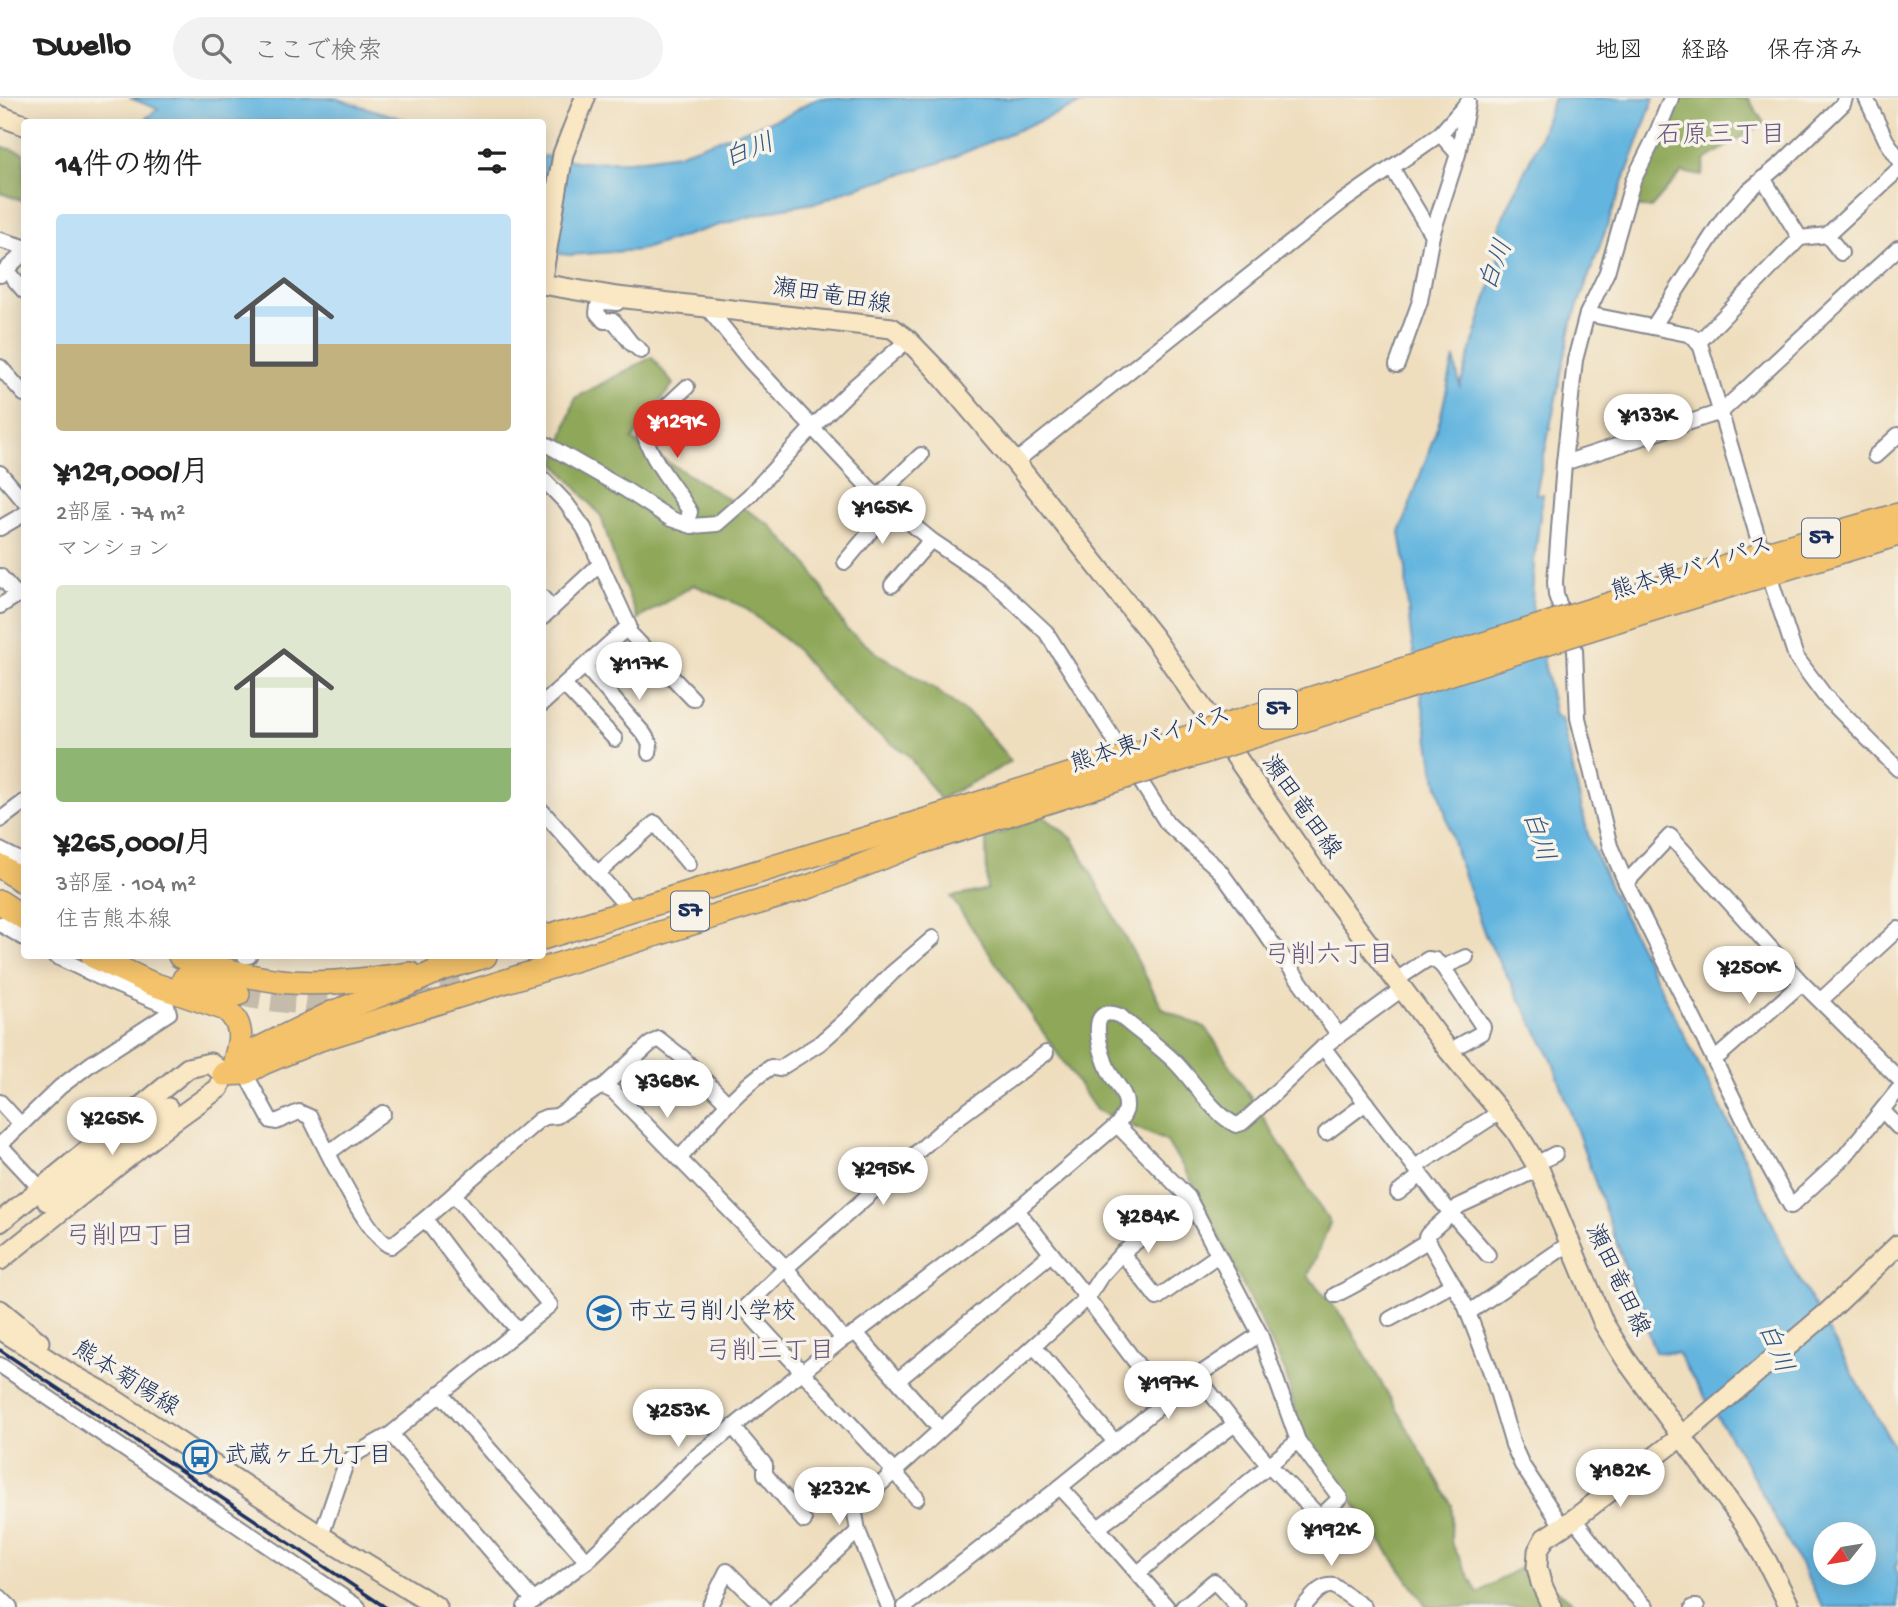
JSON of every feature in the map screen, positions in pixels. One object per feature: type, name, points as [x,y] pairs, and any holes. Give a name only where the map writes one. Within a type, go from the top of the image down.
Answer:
[{"type":"highway","name":"熊本東バイパス","points":[[546,936],[630,910],[919,832],[1766,564],[1898,516]]},
{"type":"highway","name":"熊本東バイパス","points":[[1766,564],[1898,534]]},
{"type":"highway","points":[[546,955],[811,886],[919,832]]},
{"type":"highway","points":[[0,866],[21,879]]},
{"type":"highway","points":[[0,890],[21,902]]},
{"type":"highway","points":[[0,902],[21,916]]},
{"type":"highway","points":[[99,959],[150,983],[226,1009],[234,1016],[240,1034],[235,1069]]},
{"type":"highway","points":[[128,959],[238,994]]},
{"type":"highway","points":[[189,959],[282,981],[453,979]]},
{"type":"highway","points":[[235,1069],[343,1032],[453,979],[481,959]]},
{"type":"highway","points":[[235,1069],[332,1013],[406,985],[453,979],[530,959]]},
{"type":"highway","points":[[324,982],[347,994],[356,1004],[357,1012],[352,1023],[343,1032]]},
{"type":"main road","points":[[546,254],[563,154],[585,98]]},
{"type":"main road","points":[[0,116],[21,124]]},
{"type":"main road","name":"瀬田竜田線","points":[[546,285],[617,297],[892,328],[908,340],[935,368],[1015,462],[1154,638],[1326,887],[1449,1051],[1516,1131],[1538,1167],[1604,1324],[1625,1358],[1745,1524],[1790,1607]]},
{"type":"main road","points":[[0,1222],[188,1068],[210,1063],[235,1069]]},
{"type":"main road","points":[[0,1239],[172,1105],[235,1069]]},
{"type":"main road","points":[[0,1260],[173,1121],[219,1088],[235,1069]]},
{"type":"main road","points":[[1552,1607],[1541,1583],[1536,1559],[1545,1538],[1682,1436],[1828,1312],[1898,1245]]},
{"type":"main road","points":[[0,1310],[100,1390]]},
{"type":"main road","name":"熊本菊陽線","points":[[0,1329],[100,1390],[321,1536],[437,1607]]},
{"type":"street","points":[[1671,98],[1633,181],[1607,272],[1587,314],[1575,360],[1555,582],[1556,595],[1575,650],[1578,718],[1610,846],[1626,883],[1754,1140],[1791,1206],[1845,1156],[1898,1090]]},
{"type":"street","points":[[1653,327],[1723,219],[1746,193],[1783,162],[1843,104],[1845,98]]},
{"type":"street","points":[[1866,98],[1886,140],[1898,158]]},
{"type":"street","points":[[1015,462],[1342,202],[1440,134],[1468,102],[1458,155],[1432,235],[1420,301],[1397,365]]},
{"type":"street","points":[[1440,134],[1458,155]]},
{"type":"street","points":[[1392,168],[1432,235]]},
{"type":"street","points":[[1698,343],[1800,239],[1827,235],[1898,170]]},
{"type":"street","points":[[1763,178],[1800,239]]},
{"type":"street","points":[[1827,235],[1841,253]]},
{"type":"street","points":[[0,240],[21,246]]},
{"type":"street","points":[[1564,463],[1721,412],[1896,253]]},
{"type":"street","points":[[21,256],[3,273],[21,288]]},
{"type":"street","points":[[641,351],[614,321],[604,321],[597,313],[598,305],[603,302],[707,308],[735,313]]},
{"type":"street","points":[[707,308],[751,362],[878,496],[930,540],[989,579],[1046,632],[1167,822],[1220,871],[1338,1034]]},
{"type":"street","points":[[1587,314],[1687,334],[1695,338],[1701,347],[1796,657],[1825,695],[1898,769]]},
{"type":"street","points":[[546,444],[671,519],[692,526],[717,524],[749,496],[856,385],[908,340]]},
{"type":"street","points":[[0,367],[21,391]]},
{"type":"street","points":[[686,524],[690,512],[653,457],[643,428],[687,387]]},
{"type":"street","points":[[1875,456],[1898,435]]},
{"type":"street","points":[[878,496],[921,455]]},
{"type":"street","points":[[0,473],[21,498]]},
{"type":"street","points":[[546,482],[584,528],[629,626],[546,701]]},
{"type":"street","points":[[845,562],[891,507]]},
{"type":"street","points":[[0,528],[21,516]]},
{"type":"street","points":[[892,585],[930,540]]},
{"type":"street","points":[[546,608],[600,564]]},
{"type":"street","points":[[0,576],[21,593],[0,606]]},
{"type":"street","points":[[626,629],[693,699]]},
{"type":"street","points":[[584,666],[644,734],[650,744],[649,753]]},
{"type":"street","points":[[564,685],[615,739]]},
{"type":"street","points":[[0,820],[21,804]]},
{"type":"street","points":[[546,815],[630,910]]},
{"type":"street","points":[[598,873],[655,823],[689,864]]},
{"type":"street","points":[[1626,883],[1670,836],[1801,983],[1898,1078]]},
{"type":"street","points":[[0,850],[21,860]]},
{"type":"street","points":[[0,924],[21,936]]},
{"type":"street","points":[[1821,1000],[1898,929]]},
{"type":"street","points":[[680,1158],[728,1104],[768,1070],[779,1069],[820,1042],[892,973],[933,939]]},
{"type":"street","points":[[1443,967],[1466,957]]},
{"type":"street","points":[[41,1189],[0,1145],[60,1087],[111,1049],[170,1011],[167,1006],[61,959]]},
{"type":"street","points":[[391,1434],[529,1604],[587,1561],[692,1460],[801,1372],[1017,1210],[1117,1125],[1126,1110],[1126,1103],[1100,1047],[1097,1026],[1100,1017],[1113,1013],[1120,1016],[1163,1050],[1225,1119],[1236,1125],[1263,1104],[1338,1034],[1429,959],[1435,960],[1443,967],[1483,1027],[1478,1035],[1449,1051]]},
{"type":"street","points":[[1720,1055],[1801,983]]},
{"type":"street","points":[[235,1069],[271,1121],[276,1122],[296,1113],[310,1117],[352,1199],[380,1239],[391,1246],[539,1120],[557,1116],[603,1087],[659,1039],[682,1057],[728,1104]]},
{"type":"street","points":[[1323,1047],[1440,1199],[1488,1255]]},
{"type":"street","points":[[917,1498],[744,1308],[948,1125],[1046,1053]]},
{"type":"street","points":[[603,1087],[614,1091],[849,1336],[898,1380],[940,1429]]},
{"type":"street","points":[[0,1102],[21,1125]]},
{"type":"street","points":[[1326,1133],[1366,1103]]},
{"type":"street","points":[[1882,1110],[1898,1127]]},
{"type":"street","points":[[1398,1193],[1418,1171],[1500,1112]]},
{"type":"street","points":[[328,1153],[383,1113]]},
{"type":"street","points":[[1117,1125],[1188,1197],[1260,1334],[1298,1441],[1340,1498],[1320,1517],[1269,1465],[1197,1376]]},
{"type":"street","points":[[1555,1154],[1538,1167],[1459,1206],[1428,1234],[1427,1241],[1468,1314],[1522,1465],[1568,1522],[1646,1607]]},
{"type":"street","points":[[321,1536],[346,1463],[359,1451],[391,1434],[550,1305],[454,1194]]},
{"type":"street","points":[[889,1607],[858,1531],[854,1508],[1087,1298],[1101,1276],[1122,1253],[1188,1197]]},
{"type":"street","points":[[1017,1210],[1165,1401]]},
{"type":"street","points":[[425,1219],[467,1275],[518,1330]]},
{"type":"street","points":[[1335,1296],[1363,1282],[1427,1241]]},
{"type":"street","points":[[1468,1314],[1570,1243]]},
{"type":"street","points":[[1122,1253],[1157,1298],[1218,1255]]},
{"type":"street","points":[[898,1380],[1051,1254]]},
{"type":"street","points":[[1390,1319],[1453,1284]]},
{"type":"street","points":[[912,1605],[1197,1376],[1260,1334]]},
{"type":"street","points":[[1035,1346],[1115,1441]]},
{"type":"street","points":[[0,1365],[358,1607]]},
{"type":"street","points":[[440,1394],[587,1561]]},
{"type":"street","points":[[1098,1528],[1235,1424]]},
{"type":"street","points":[[733,1427],[765,1465],[765,1474],[804,1521]]},
{"type":"street","points":[[1138,1573],[1298,1441]]},
{"type":"street","points":[[1060,1487],[1167,1607]]},
{"type":"street","points":[[777,1607],[858,1531]]},
{"type":"street","points":[[709,1607],[727,1571],[763,1607]]},
{"type":"street","points":[[1183,1607],[1214,1581],[1238,1607]]},
{"type":"street","points":[[1303,1607],[1324,1587],[1330,1585],[1364,1607]]},
{"type":"street","points":[[0,1597],[10,1607]]},
{"type":"green space","points":[[1675,98],[1748,98],[1764,123],[1705,160],[1702,176],[1682,172],[1651,208],[1634,206],[1638,181]]},
{"type":"green space","points":[[0,146],[21,152],[21,200],[0,193]]},
{"type":"green space","points":[[652,357],[673,384],[632,440],[769,524],[809,566],[846,629],[975,719],[1011,761],[940,799],[907,754],[856,719],[794,647],[744,607],[694,585],[638,619],[617,567],[601,516],[555,463],[575,398]]},
{"type":"green space","points":[[1043,816],[1073,839],[1163,1009],[1207,1029],[1330,1223],[1308,1276],[1345,1320],[1452,1505],[1451,1542],[1478,1593],[1524,1565],[1580,1607],[1427,1607],[1343,1487],[1302,1438],[1285,1371],[1189,1176],[1166,1141],[1096,1110],[951,897],[987,890],[986,839]]},
{"type":"water","points":[[130,98],[335,98],[402,119],[146,118],[158,109]]},
{"type":"water","name":"白川","points":[[817,98],[1094,98],[942,162],[845,191],[820,202],[778,209],[640,250],[570,255],[546,252],[546,156],[582,162],[630,161],[678,154],[788,115]]},
{"type":"water","name":"白川","points":[[1554,98],[1654,98],[1572,322],[1536,494],[1543,494],[1534,562],[1532,604],[1555,716],[1561,718],[1589,839],[1613,894],[1731,1128],[1788,1259],[1898,1454],[1898,1562],[1895,1566],[1898,1576],[1898,1607],[1823,1607],[1743,1458],[1677,1353],[1655,1352],[1551,1057],[1485,935],[1457,856],[1434,771],[1411,636],[1406,569],[1400,533],[1440,419],[1454,358],[1460,386],[1498,261],[1500,224],[1537,145]]},
{"type":"tunnel","points":[[238,994],[279,1001],[366,1001],[427,992],[460,982]]},
{"type":"railway","points":[[0,1350],[385,1607]]},
{"type":"place","name":"市立弓削小学校","points":[[604,1313]]},
{"type":"place","name":"武蔵ヶ丘九丁目","points":[[200,1457]]},
{"type":"district","name":"石原三丁目","points":[[1721,137]]},
{"type":"district","name":"弓削六丁目","points":[[1329,957]]},
{"type":"district","name":"弓削四丁目","points":[[130,1238]]},
{"type":"district","name":"弓削三丁目","points":[[770,1353]]}]
